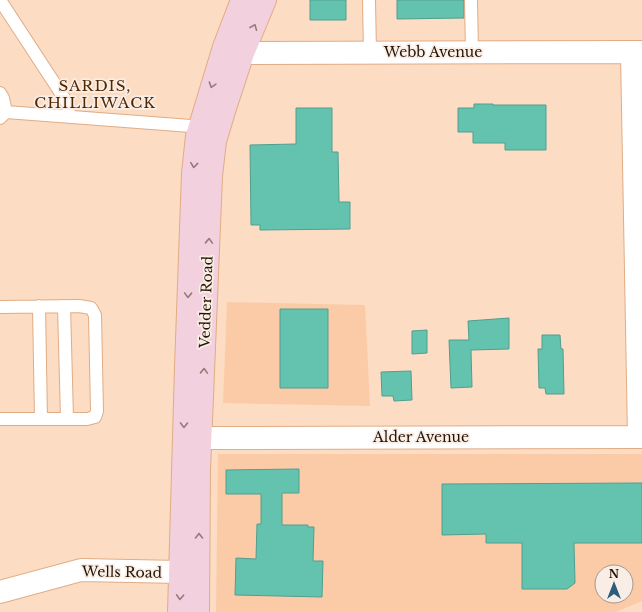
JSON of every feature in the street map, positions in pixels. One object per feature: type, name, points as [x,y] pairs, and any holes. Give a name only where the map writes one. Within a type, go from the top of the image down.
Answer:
[{"type":"main road","name":"Vedder Road","points":[[198,612],[190,573],[186,367],[193,173],[197,136],[209,128],[234,50],[242,0]]},
{"type":"main road","name":"Vedder Road","points":[[234,50],[265,0]]},
{"type":"main road","name":"Vedder Road","points":[[179,612],[190,573],[201,438],[211,176],[215,141],[209,128]]},
{"type":"street","name":"Webb Avenue","points":[[234,50],[370,53],[637,52]]},
{"type":"street","points":[[637,52],[640,436]]},
{"type":"street","name":"Alder Avenue","points":[[201,438],[640,436]]},
{"type":"street","name":"Wells Road","points":[[0,592],[81,570],[190,573]]},
{"type":"lane","points":[[0,0],[66,100],[69,116]]},
{"type":"lane","points":[[369,0],[370,53]]},
{"type":"lane","points":[[471,0],[472,52]]},
{"type":"lane","points":[[0,93],[3,98],[3,115],[69,116],[209,128]]},
{"type":"lane","points":[[39,306],[41,419]]},
{"type":"lane","points":[[64,306],[67,419]]},
{"type":"lane","points":[[0,307],[80,306],[90,308],[95,315],[97,411],[95,417],[87,419],[0,419]]},
{"type":"shaded area","points":[[227,302],[365,305],[370,406],[223,403]]},
{"type":"shaded area","points":[[218,454],[642,454],[642,601],[616,612],[216,612]]},
{"type":"building","points":[[310,0],[346,0],[346,20],[310,20]]},
{"type":"building","points":[[397,0],[464,0],[464,18],[397,19]]},
{"type":"building","points":[[474,104],[546,105],[546,150],[505,150],[505,143],[473,143],[473,132],[458,132],[458,108],[474,108]]},
{"type":"building","points":[[296,108],[332,108],[332,152],[338,152],[339,202],[350,202],[350,229],[260,230],[260,225],[251,225],[250,145],[296,144]]},
{"type":"building","points":[[280,309],[328,309],[328,388],[280,388]]},
{"type":"building","points":[[509,318],[509,349],[471,350],[472,387],[451,388],[449,340],[469,340],[468,321]]},
{"type":"building","points":[[427,330],[427,353],[412,354],[412,331]]},
{"type":"building","points":[[542,335],[560,335],[561,349],[563,349],[564,394],[546,394],[545,388],[539,388],[538,349],[542,349]]},
{"type":"building","points":[[411,371],[412,400],[394,401],[393,396],[382,396],[381,372]]},
{"type":"building","points":[[299,469],[299,493],[282,493],[282,525],[308,525],[308,527],[314,527],[313,561],[323,561],[322,597],[235,595],[236,558],[256,559],[257,524],[261,524],[261,494],[226,494],[226,470]]},
{"type":"building","points":[[642,483],[642,543],[574,543],[575,583],[567,589],[522,589],[522,543],[486,543],[486,534],[442,535],[442,484]]},
{"type":"district","name":"SARDIS, CHILLIWACK","points":[[95,94]]}]
